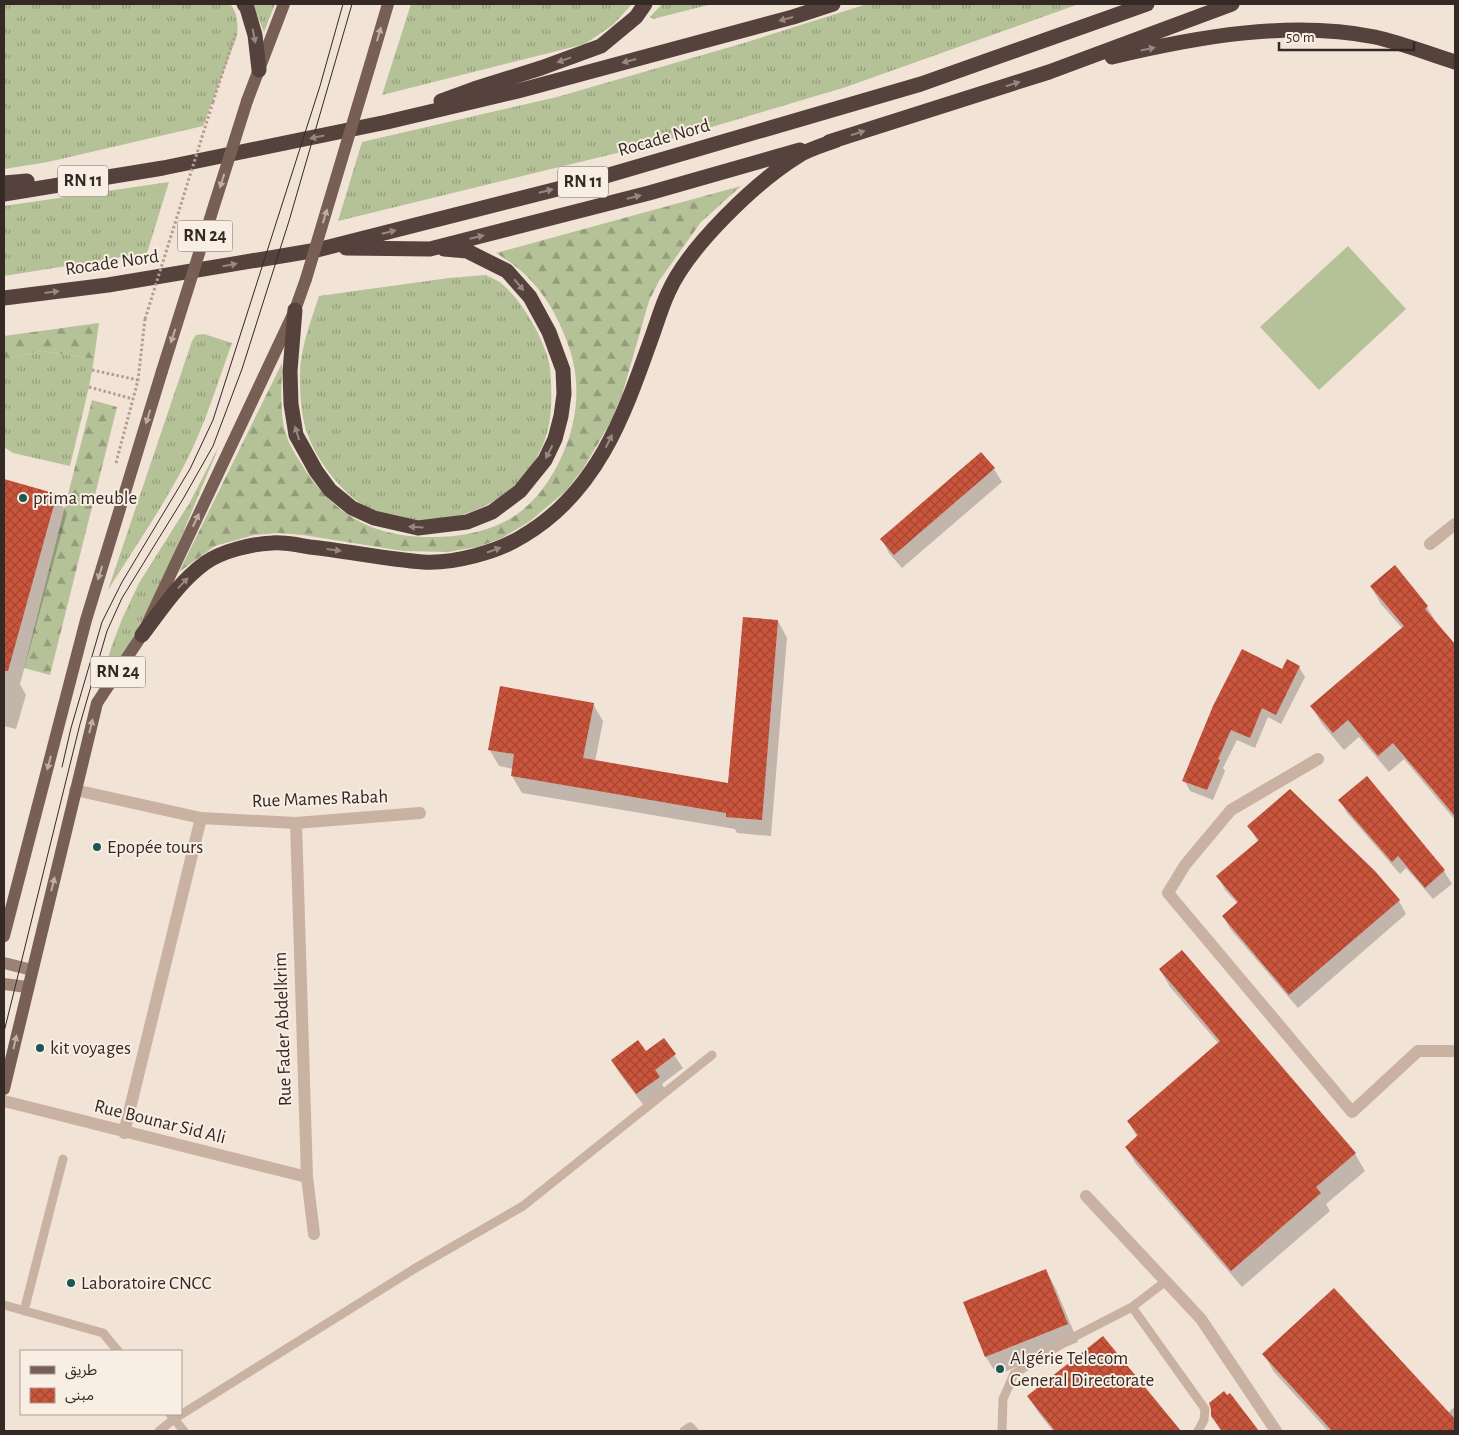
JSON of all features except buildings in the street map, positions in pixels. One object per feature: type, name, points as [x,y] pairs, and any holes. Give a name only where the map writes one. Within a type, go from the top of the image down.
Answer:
[{"type":"highway","points":[[244,4],[255,35],[259,70]]},
{"type":"highway","points":[[388,122],[474,89],[541,68],[601,46],[636,17],[645,4]]},
{"type":"highway","name":"RN 11","points":[[4,194],[163,168],[388,122],[528,88],[794,17],[832,4]]},
{"type":"highway","name":"Rocade Nord","points":[[4,298],[108,285],[324,248],[584,182],[921,84],[1148,4]]},
{"type":"highway","points":[[430,249],[649,193],[837,140],[1049,72],[1232,4]]},
{"type":"highway","points":[[1049,72],[1148,49],[1241,33],[1305,29],[1376,37],[1455,62]]},
{"type":"highway","points":[[142,635],[182,583],[206,562],[240,547],[274,542],[425,562],[481,554],[506,546],[545,522],[564,506],[600,460],[627,404],[668,291],[688,260],[718,224],[761,184],[799,155],[837,140]]},
{"type":"highway","points":[[4,183],[163,168]]},
{"type":"highway","points":[[295,310],[290,371],[291,404],[296,435],[316,471],[330,490],[352,508],[374,518],[418,528],[467,522],[492,512],[520,491],[544,460],[555,439],[561,416],[564,394],[563,370],[549,332],[530,297],[508,271],[467,251],[324,248]]},
{"type":"main road","name":"RN 24","points":[[4,936],[86,620],[247,101],[284,4]]},
{"type":"main road","name":"RN 24","points":[[4,1089],[97,703],[142,635],[295,310],[306,279],[388,4]]},
{"type":"street","points":[[1430,544],[1455,524]]},
{"type":"street","points":[[1318,759],[1231,810],[1184,865],[1168,893],[1352,1112],[1418,1052],[1455,1051]]},
{"type":"street","name":"Rue Mames Rabah","points":[[75,790],[201,818],[296,822],[420,814]]},
{"type":"street","points":[[124,1133],[201,818]]},
{"type":"street","name":"Rue Fader Abdelkrim","points":[[296,822],[307,1177],[314,1234]]},
{"type":"street","points":[[4,963],[32,970]]},
{"type":"street","points":[[4,984],[28,987]]},
{"type":"street","name":"Rue Bounar Sid Ali","points":[[4,1102],[307,1177]]},
{"type":"street","points":[[1086,1196],[1201,1319],[1276,1431]]},
{"type":"lane","points":[[182,1410],[414,1269],[523,1206],[712,1055]]},
{"type":"lane","points":[[24,1311],[62,1159]]},
{"type":"lane","points":[[1002,1431],[1003,1399],[1014,1374],[1068,1340],[1132,1306],[1166,1282]]},
{"type":"lane","points":[[4,1305],[103,1333],[117,1350]]},
{"type":"lane","points":[[1132,1306],[1205,1409],[1204,1420],[1198,1431]]},
{"type":"lane","points":[[159,1431],[172,1416],[184,1431]]},
{"type":"lane","points":[[684,1431],[690,1426],[694,1431]]},
{"type":"path","points":[[145,319],[238,25]]},
{"type":"path","points":[[92,370],[138,380]]},
{"type":"path","points":[[89,387],[133,399]]},
{"type":"green space","points":[[4,4],[230,4],[235,11],[237,19],[237,36],[203,126],[48,162],[4,169]]},
{"type":"green space","points":[[250,4],[275,4],[264,32],[256,12]]},
{"type":"green space","points":[[411,4],[632,4],[614,24],[585,44],[382,95]]},
{"type":"green space","points":[[662,4],[712,4],[653,19],[650,17]]},
{"type":"green space","points":[[867,4],[1079,4],[846,87],[658,143],[338,221],[362,142],[557,97],[744,43]]},
{"type":"green space","points":[[169,182],[147,253],[4,276],[4,206]]},
{"type":"green space","points":[[741,186],[701,222],[659,281],[649,301],[622,395],[610,423],[583,469],[566,491],[529,522],[500,539],[477,547],[448,552],[403,551],[303,535],[278,533],[254,535],[215,546],[179,572],[282,363],[282,417],[289,442],[302,465],[327,497],[357,520],[374,528],[392,533],[442,537],[479,531],[497,525],[516,515],[543,489],[556,468],[566,446],[573,422],[576,386],[570,350],[551,307],[522,272],[496,253]]},
{"type":"green space","points":[[1348,246],[1406,309],[1319,390],[1260,327]]},
{"type":"green space","points":[[486,275],[500,283],[518,300],[539,335],[548,358],[551,386],[549,424],[537,457],[519,481],[508,491],[484,506],[455,517],[433,522],[422,522],[387,515],[361,504],[342,488],[325,468],[312,445],[304,422],[300,390],[301,359],[319,296],[449,278]]},
{"type":"green space","points":[[99,323],[94,359],[42,351],[4,359],[4,336]]},
{"type":"green space","points":[[204,334],[232,343],[206,416],[188,458],[170,492],[108,590],[192,341],[196,335]]},
{"type":"green space","points":[[42,351],[94,359],[70,466],[13,453],[4,447],[4,359]]},
{"type":"green space","points":[[92,400],[117,407],[50,675],[24,668]]},
{"type":"green space","points":[[220,444],[161,585],[122,658],[98,691],[112,645],[139,583],[190,502]]},
{"type":"tram line","points":[[62,767],[71,728],[102,622],[122,582],[190,469],[213,420],[320,86],[343,4]]},
{"type":"tram line","points":[[4,1032],[80,724],[107,631],[122,598],[213,446],[242,369],[289,221],[352,4]]},
{"type":"place","name":"prima meuble","points":[[23,498]]},
{"type":"place","name":"Epopée tours","points":[[97,847]]},
{"type":"place","name":"kit voyages","points":[[40,1048]]},
{"type":"place","name":"Laboratoire CNCC","points":[[71,1283]]},
{"type":"place","name":"Algérie Telecom General Directorate","points":[[1000,1369]]}]
